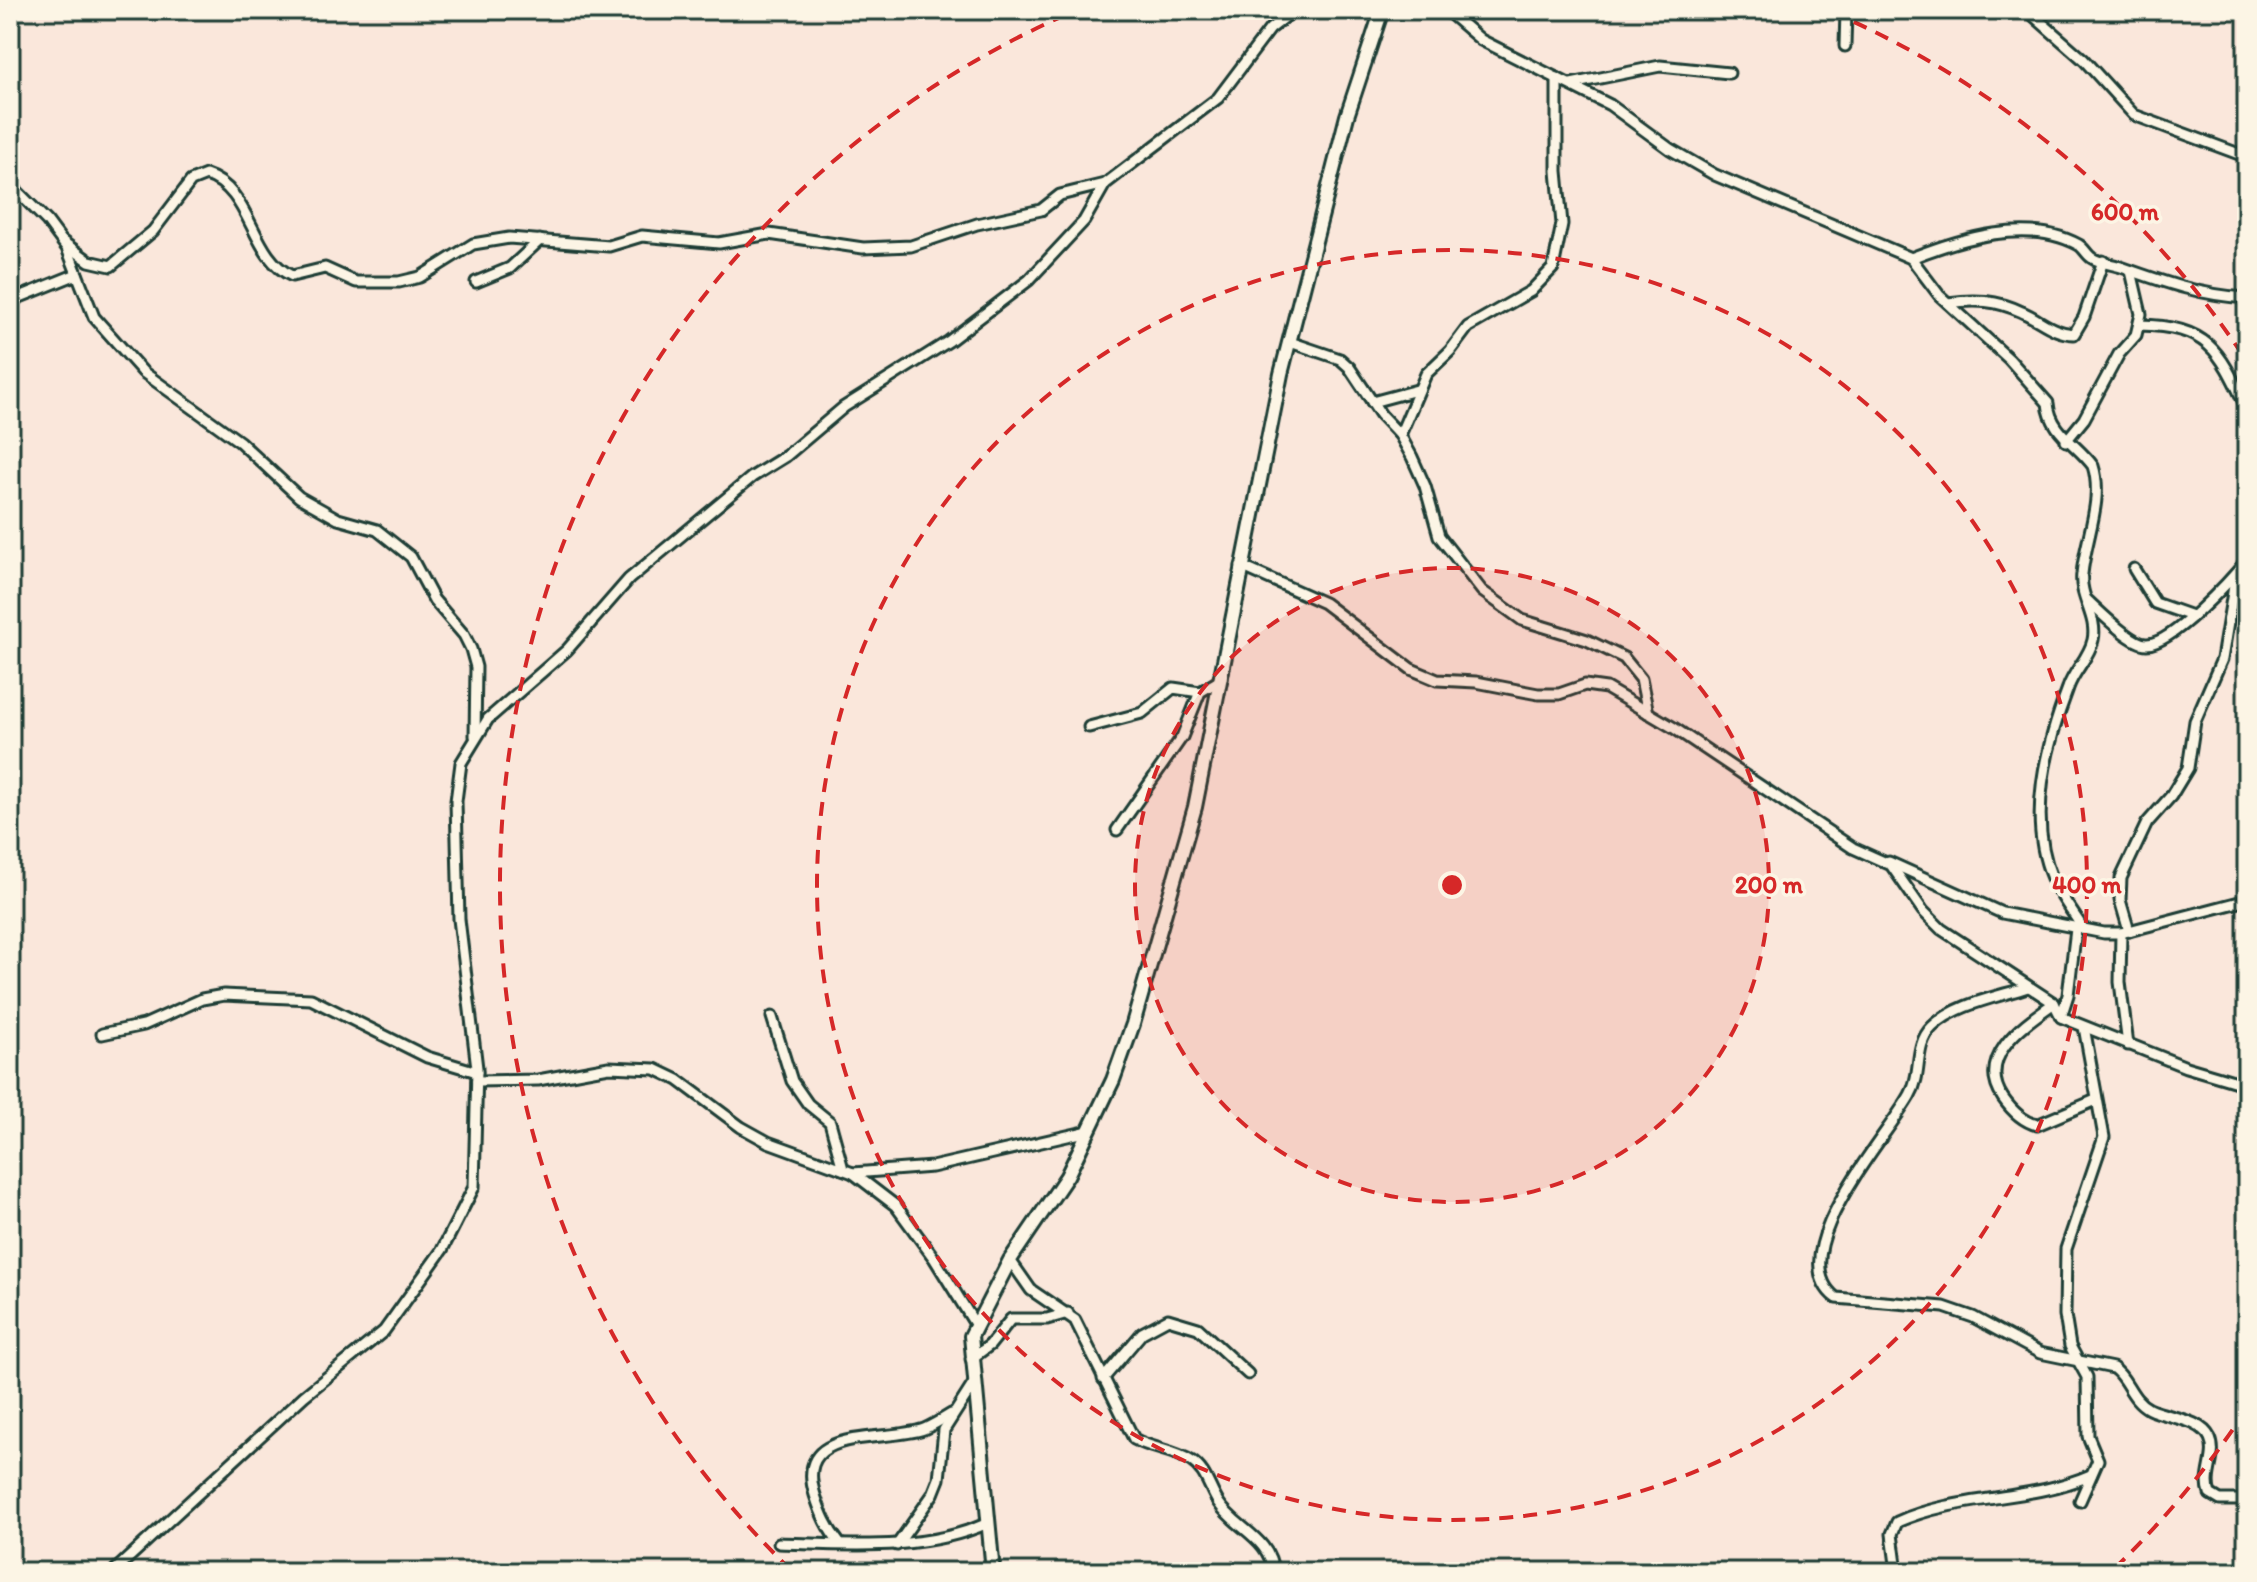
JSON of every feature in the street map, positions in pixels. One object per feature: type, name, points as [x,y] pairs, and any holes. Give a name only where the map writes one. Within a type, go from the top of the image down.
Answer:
[{"type":"street","points":[[113,1572],[304,1396],[370,1345],[409,1299],[448,1240],[474,1187],[477,1076],[459,919],[456,801],[461,763],[475,737],[518,690],[567,650],[639,570],[844,407],[949,341],[1029,280],[1084,221],[1105,184],[1218,98],[1270,29],[1294,10]]},
{"type":"street","points":[[993,1572],[971,1359],[975,1324],[1010,1260],[1067,1176],[1133,1024],[1195,807],[1267,433],[1347,116],[1382,10]]},
{"type":"street","points":[[1446,10],[1481,40],[1628,116],[1670,149],[1715,175],[1911,258],[1948,303],[2009,359],[2048,403],[2049,412],[2066,441],[2090,461],[2095,474],[2092,519],[2082,575],[2084,598],[2093,625],[2092,644],[2073,676],[2054,725],[2040,819],[2040,839],[2053,880],[2080,930],[2061,1017]]},
{"type":"street","points":[[1845,46],[1846,10]]},
{"type":"street","points":[[2027,10],[2084,60],[2134,115],[2247,157]]},
{"type":"street","points":[[1571,84],[1660,66],[1729,73]]},
{"type":"street","points":[[1400,435],[1412,413],[1417,390],[1426,374],[1450,351],[1468,327],[1531,291],[1553,268],[1562,224],[1557,171],[1557,78]]},
{"type":"street","points":[[10,184],[62,241],[89,261],[111,266],[153,231],[191,181],[206,175],[228,189],[279,267],[292,276],[325,268],[356,282],[399,282],[420,277],[451,255],[486,240],[540,240],[609,246],[642,236],[719,243],[769,234],[863,248],[911,246],[977,224],[1041,210],[1060,195],[1105,184]]},
{"type":"street","points":[[1911,258],[1968,236],[2013,233],[2080,245],[2092,258],[2200,293],[2247,298]]},
{"type":"street","points":[[476,282],[510,268],[540,240]]},
{"type":"street","points":[[62,241],[94,317],[143,372],[240,442],[299,497],[338,519],[377,530],[411,557],[434,600],[464,635],[471,649],[476,667],[475,737]]},
{"type":"street","points":[[1948,303],[1985,300],[2022,311],[2053,331],[2074,334],[2084,317],[2103,261]]},
{"type":"street","points":[[2066,441],[2084,419],[2139,325],[2141,314],[2131,271]]},
{"type":"street","points":[[10,301],[77,274]]},
{"type":"street","points":[[2139,325],[2160,325],[2201,338],[2233,374],[2247,409]]},
{"type":"street","points":[[1290,342],[1340,359],[1349,367],[1372,402],[1400,435],[1425,486],[1439,536],[1482,591],[1522,620],[1587,640],[1624,658],[1641,679],[1648,713]]},
{"type":"street","points":[[1372,402],[1417,390]]},
{"type":"street","points":[[2084,598],[2145,645],[2154,643],[2192,616],[2247,560]]},
{"type":"street","points":[[1241,566],[1324,603],[1411,669],[1437,680],[1476,682],[1538,694],[1559,694],[1595,684],[1648,713],[1853,848],[1913,870],[2002,913],[2080,930],[2125,932],[2247,900]]},
{"type":"street","points":[[2134,569],[2155,603],[2192,616]]},
{"type":"street","points":[[2128,1045],[2120,982],[2125,932],[2120,900],[2121,878],[2147,823],[2171,796],[2188,768],[2195,721],[2222,659],[2236,574]]},
{"type":"street","points":[[1117,830],[1182,737],[1200,692],[1222,679]]},
{"type":"street","points":[[1089,727],[1142,713],[1173,688],[1200,692]]},
{"type":"street","points":[[1882,860],[1891,865],[1923,911],[1941,929],[2054,1003],[2061,1017],[2128,1045],[2247,1085]]},
{"type":"street","points":[[2028,987],[1951,1014],[1925,1035],[1909,1097],[1831,1218],[1821,1251],[1823,1284],[1836,1298],[1944,1307],[1973,1317],[2040,1353],[2081,1364],[2113,1368],[2121,1373],[2127,1389],[2140,1403],[2204,1430],[2211,1444],[2206,1481],[2210,1494],[2220,1500],[2247,1500]]},
{"type":"street","points":[[102,1034],[144,1025],[202,999],[224,995],[311,999],[427,1057],[477,1076],[538,1080],[609,1067],[655,1069],[678,1080],[741,1127],[768,1142],[848,1171],[896,1206],[934,1258],[975,1324]]},
{"type":"street","points":[[2054,1003],[2012,1034],[1996,1063],[1997,1090],[2018,1115],[2037,1125],[2096,1100]]},
{"type":"street","points":[[772,1017],[792,1081],[808,1104],[830,1122],[848,1171]]},
{"type":"street","points":[[2080,1501],[2098,1460],[2088,1436],[2088,1385],[2067,1335],[2066,1249],[2087,1179],[2104,1137],[2084,1027]]},
{"type":"street","points":[[848,1171],[932,1167],[1089,1131]]},
{"type":"street","points":[[1010,1260],[1031,1290],[1068,1313],[1087,1338],[1103,1379],[1134,1439],[1198,1466],[1224,1511],[1264,1546],[1272,1559],[1273,1572]]},
{"type":"street","points":[[971,1359],[990,1345],[1011,1319],[1047,1319],[1068,1313]]},
{"type":"street","points":[[1103,1379],[1142,1333],[1168,1319],[1198,1328],[1248,1374]]},
{"type":"street","points":[[897,1545],[926,1505],[939,1479],[944,1430],[951,1414],[974,1383]]},
{"type":"street","points":[[840,1544],[827,1528],[809,1478],[814,1459],[829,1447],[925,1429],[951,1414]]},
{"type":"street","points":[[1897,1572],[1892,1534],[1897,1522],[1950,1505],[2045,1491],[2091,1475]]},
{"type":"street","points":[[779,1543],[897,1545],[965,1532],[988,1523]]}]
